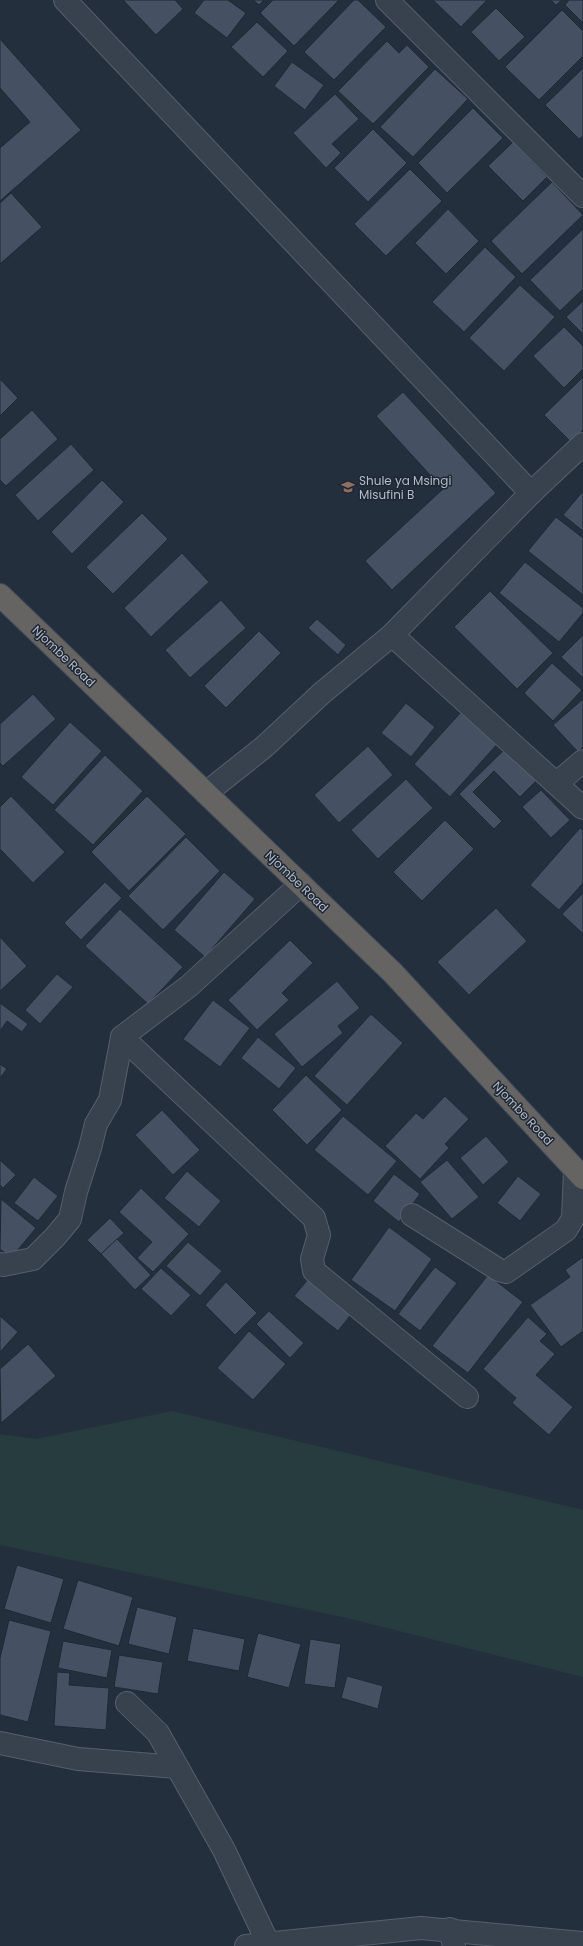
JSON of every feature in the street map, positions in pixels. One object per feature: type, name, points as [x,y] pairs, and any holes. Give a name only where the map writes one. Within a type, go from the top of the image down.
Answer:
[{"type":"highway","name":"Njombe Road","points":[[0,595],[393,973],[579,1174]]},
{"type":"street","points":[[65,0],[531,492]]},
{"type":"street","points":[[386,0],[583,196]]},
{"type":"street","points":[[206,793],[264,747],[322,693],[392,635],[531,492],[583,444]]},
{"type":"street","points":[[392,635],[583,808]]},
{"type":"street","points":[[557,783],[583,762]]},
{"type":"street","points":[[0,1264],[3,1265],[33,1259],[55,1237],[70,1219],[76,1192],[96,1124],[110,1100],[122,1037],[189,986],[301,884]]},
{"type":"street","points":[[122,1037],[314,1218],[319,1235],[312,1259],[314,1271],[467,1397]]},
{"type":"street","points":[[412,1215],[499,1270],[506,1272],[566,1230],[573,1218],[579,1174]]},
{"type":"street","points":[[127,1703],[158,1733],[224,1850],[268,1943]]},
{"type":"street","points":[[0,1742],[78,1759],[177,1767]]},
{"type":"street","points":[[246,1946],[421,1928],[452,1938],[583,1943]]},
{"type":"green space","points":[[172,1411],[583,1510],[583,1677],[347,1618],[0,1545],[0,1434],[36,1439]]},
{"type":"building","points":[[123,0],[175,0],[183,9],[156,35]]},
{"type":"building","points":[[204,0],[228,0],[246,13],[227,38],[194,13]]},
{"type":"building","points":[[253,0],[264,0],[259,5]]},
{"type":"building","points":[[273,0],[339,0],[294,46],[260,13]]},
{"type":"building","points":[[354,0],[358,0],[386,27],[334,80],[304,52]]},
{"type":"building","points":[[433,0],[487,0],[461,27]]},
{"type":"building","points":[[551,0],[562,0],[556,5]]},
{"type":"building","points":[[569,0],[583,0],[583,23],[565,5]]},
{"type":"building","points":[[496,8],[525,37],[499,61],[471,32]]},
{"type":"building","points":[[562,10],[583,31],[583,56],[539,100],[505,67]]},
{"type":"building","points":[[257,22],[288,51],[263,77],[231,47]]},
{"type":"building","points":[[0,39],[81,130],[0,201],[0,148],[30,122],[0,88]]},
{"type":"building","points":[[387,41],[399,53],[407,45],[429,67],[373,124],[338,91]]},
{"type":"building","points":[[292,62],[324,85],[305,110],[274,86]]},
{"type":"building","points":[[583,68],[583,136],[579,139],[545,105]]},
{"type":"building","points":[[435,69],[468,99],[413,157],[380,127]]},
{"type":"building","points":[[335,94],[359,119],[332,144],[341,153],[326,168],[293,133]]},
{"type":"building","points":[[473,108],[503,138],[447,193],[418,163]]},
{"type":"building","points":[[373,129],[407,163],[368,202],[334,168]]},
{"type":"building","points":[[513,142],[547,177],[523,201],[488,166]]},
{"type":"building","points":[[410,169],[442,201],[386,256],[354,224]]},
{"type":"building","points":[[552,182],[583,215],[522,274],[491,241]]},
{"type":"building","points":[[11,193],[42,227],[0,264],[0,203]]},
{"type":"building","points":[[448,209],[479,241],[446,274],[415,243]]},
{"type":"building","points":[[583,229],[583,289],[560,311],[530,280]]},
{"type":"building","points":[[485,247],[516,277],[464,332],[432,302]]},
{"type":"building","points":[[520,285],[555,317],[504,371],[469,338]]},
{"type":"building","points":[[583,301],[583,334],[566,317]]},
{"type":"building","points":[[564,327],[583,346],[583,369],[564,388],[533,356]]},
{"type":"building","points":[[583,377],[583,430],[571,442],[544,415]]},
{"type":"building","points":[[0,379],[18,398],[0,416]]},
{"type":"building","points":[[403,392],[496,493],[392,590],[365,561],[443,489],[376,416]]},
{"type":"building","points":[[32,410],[58,439],[6,486],[0,480],[0,439]]},
{"type":"building","points":[[71,444],[94,470],[38,521],[15,495]]},
{"type":"building","points":[[102,480],[124,502],[72,554],[51,532]]},
{"type":"building","points":[[583,491],[583,531],[563,515]]},
{"type":"building","points":[[142,513],[168,539],[113,594],[86,567]]},
{"type":"building","points":[[556,517],[583,538],[583,595],[528,551]]},
{"type":"building","points":[[182,553],[209,582],[151,637],[124,608]]},
{"type":"building","points":[[525,562],[583,608],[583,613],[559,642],[499,593]]},
{"type":"building","points":[[490,591],[553,653],[517,689],[454,627]]},
{"type":"building","points":[[221,600],[246,628],[190,678],[165,650]]},
{"type":"building","points":[[317,619],[346,645],[338,655],[308,628]]},
{"type":"building","points":[[259,631],[281,653],[226,708],[204,686]]},
{"type":"building","points":[[583,635],[583,678],[561,657]]},
{"type":"building","points":[[552,663],[582,690],[553,721],[524,693]]},
{"type":"building","points":[[33,694],[56,719],[3,766],[0,763],[0,724]]},
{"type":"building","points":[[583,699],[583,747],[578,752],[553,725]]},
{"type":"building","points":[[406,703],[435,727],[411,757],[381,733]]},
{"type":"building","points":[[463,710],[499,742],[450,797],[414,764]]},
{"type":"building","points":[[70,722],[102,751],[53,805],[21,777]]},
{"type":"building","points":[[368,746],[393,775],[339,823],[314,795]]},
{"type":"building","points":[[508,746],[539,778],[520,797],[494,771],[473,792],[502,821],[494,829],[459,794]]},
{"type":"building","points":[[105,755],[143,791],[93,845],[54,810]]},
{"type":"building","points":[[406,779],[433,808],[378,859],[351,830]]},
{"type":"building","points":[[541,790],[570,820],[551,838],[522,807]]},
{"type":"building","points":[[11,796],[65,852],[33,883],[0,849],[0,807]]},
{"type":"building","points":[[147,796],[186,834],[129,891],[91,852]]},
{"type":"building","points":[[445,820],[474,849],[422,901],[393,872]]},
{"type":"building","points":[[580,828],[583,830],[583,883],[559,910],[530,885]]},
{"type":"building","points":[[186,837],[220,871],[163,930],[128,896]]},
{"type":"building","points":[[224,872],[255,899],[205,957],[174,930]]},
{"type":"building","points":[[105,882],[122,898],[81,940],[64,923]]},
{"type":"building","points":[[583,893],[583,934],[562,914]]},
{"type":"building","points":[[496,908],[527,941],[469,995],[437,962]]},
{"type":"building","points":[[120,909],[183,967],[148,1004],[85,946]]},
{"type":"building","points":[[0,937],[27,966],[0,991]]},
{"type":"building","points":[[290,940],[313,963],[282,993],[289,1000],[257,1030],[228,1000]]},
{"type":"building","points":[[57,974],[73,987],[40,1024],[25,1010]]},
{"type":"building","points":[[337,981],[360,1008],[338,1026],[343,1033],[302,1067],[274,1034]]},
{"type":"building","points":[[213,1000],[250,1028],[220,1067],[183,1039]]},
{"type":"building","points":[[0,1003],[28,1024],[22,1032],[7,1021],[0,1031]]},
{"type":"building","points":[[371,1014],[403,1043],[347,1105],[314,1076]]},
{"type":"building","points":[[258,1037],[296,1068],[279,1089],[241,1058]]},
{"type":"building","points":[[0,1064],[7,1069],[0,1078]]},
{"type":"building","points":[[306,1075],[342,1110],[307,1145],[272,1110]]},
{"type":"building","points":[[445,1096],[469,1119],[445,1144],[449,1148],[420,1179],[385,1146],[416,1113],[423,1119]]},
{"type":"building","points":[[162,1110],[200,1150],[173,1175],[135,1135]]},
{"type":"building","points":[[343,1116],[397,1161],[368,1195],[314,1150]]},
{"type":"building","points":[[486,1136],[509,1162],[483,1185],[460,1158]]},
{"type":"building","points":[[0,1160],[16,1175],[3,1188],[0,1185]]},
{"type":"building","points":[[447,1160],[479,1197],[452,1219],[420,1182]]},
{"type":"building","points":[[187,1171],[221,1201],[199,1227],[164,1198]]},
{"type":"building","points":[[394,1174],[420,1194],[399,1222],[373,1201]]},
{"type":"building","points":[[518,1176],[541,1194],[520,1221],[497,1203]]},
{"type":"building","points":[[34,1177],[58,1196],[38,1221],[14,1203]]},
{"type":"building","points":[[141,1188],[189,1234],[153,1272],[137,1258],[152,1242],[119,1212]]},
{"type":"building","points":[[1,1199],[36,1228],[11,1258],[0,1249]]},
{"type":"building","points":[[110,1218],[124,1233],[101,1254],[87,1240]]},
{"type":"building","points":[[389,1227],[432,1259],[395,1311],[351,1280]]},
{"type":"building","points":[[117,1239],[151,1275],[135,1290],[101,1254]]},
{"type":"building","points":[[188,1242],[222,1271],[200,1296],[166,1266]]},
{"type":"building","points":[[583,1257],[583,1331],[561,1347],[530,1305],[570,1277],[565,1270]]},
{"type":"building","points":[[435,1267],[457,1283],[420,1331],[398,1314]]},
{"type":"building","points":[[161,1268],[191,1295],[171,1316],[141,1289]]},
{"type":"building","points":[[488,1275],[523,1302],[468,1373],[432,1346]]},
{"type":"building","points":[[310,1277],[353,1312],[338,1331],[294,1296]]},
{"type":"building","points":[[226,1282],[257,1313],[235,1335],[205,1305]]},
{"type":"building","points":[[269,1311],[304,1343],[290,1358],[256,1324]]},
{"type":"building","points":[[0,1316],[18,1332],[0,1352]]},
{"type":"building","points":[[528,1317],[547,1334],[540,1341],[555,1354],[536,1375],[573,1407],[549,1435],[512,1403],[516,1398],[483,1369]]},
{"type":"building","points":[[249,1331],[286,1364],[253,1400],[217,1368]]},
{"type":"building","points":[[28,1344],[56,1376],[1,1423],[0,1369]]},
{"type":"building","points":[[17,1565],[64,1579],[51,1623],[4,1609]]},
{"type":"building","points":[[78,1580],[133,1597],[119,1646],[63,1629]]},
{"type":"building","points":[[137,1607],[177,1617],[169,1654],[128,1644]]},
{"type":"building","points":[[9,1620],[51,1631],[28,1722],[0,1715],[0,1658]]},
{"type":"building","points":[[193,1628],[245,1639],[239,1671],[187,1661]]},
{"type":"building","points":[[258,1633],[301,1644],[289,1688],[247,1677]]},
{"type":"building","points":[[310,1639],[341,1644],[335,1688],[304,1684]]},
{"type":"building","points":[[63,1641],[112,1650],[107,1678],[58,1668]]},
{"type":"building","points":[[119,1655],[163,1662],[158,1694],[114,1687]]},
{"type":"building","points":[[57,1672],[70,1673],[69,1685],[109,1688],[106,1730],[54,1726]]},
{"type":"building","points":[[347,1676],[383,1686],[378,1709],[341,1698]]},
{"type":"place","name":"Shule ya Msingi Misufini B","points":[[348,487]]}]
